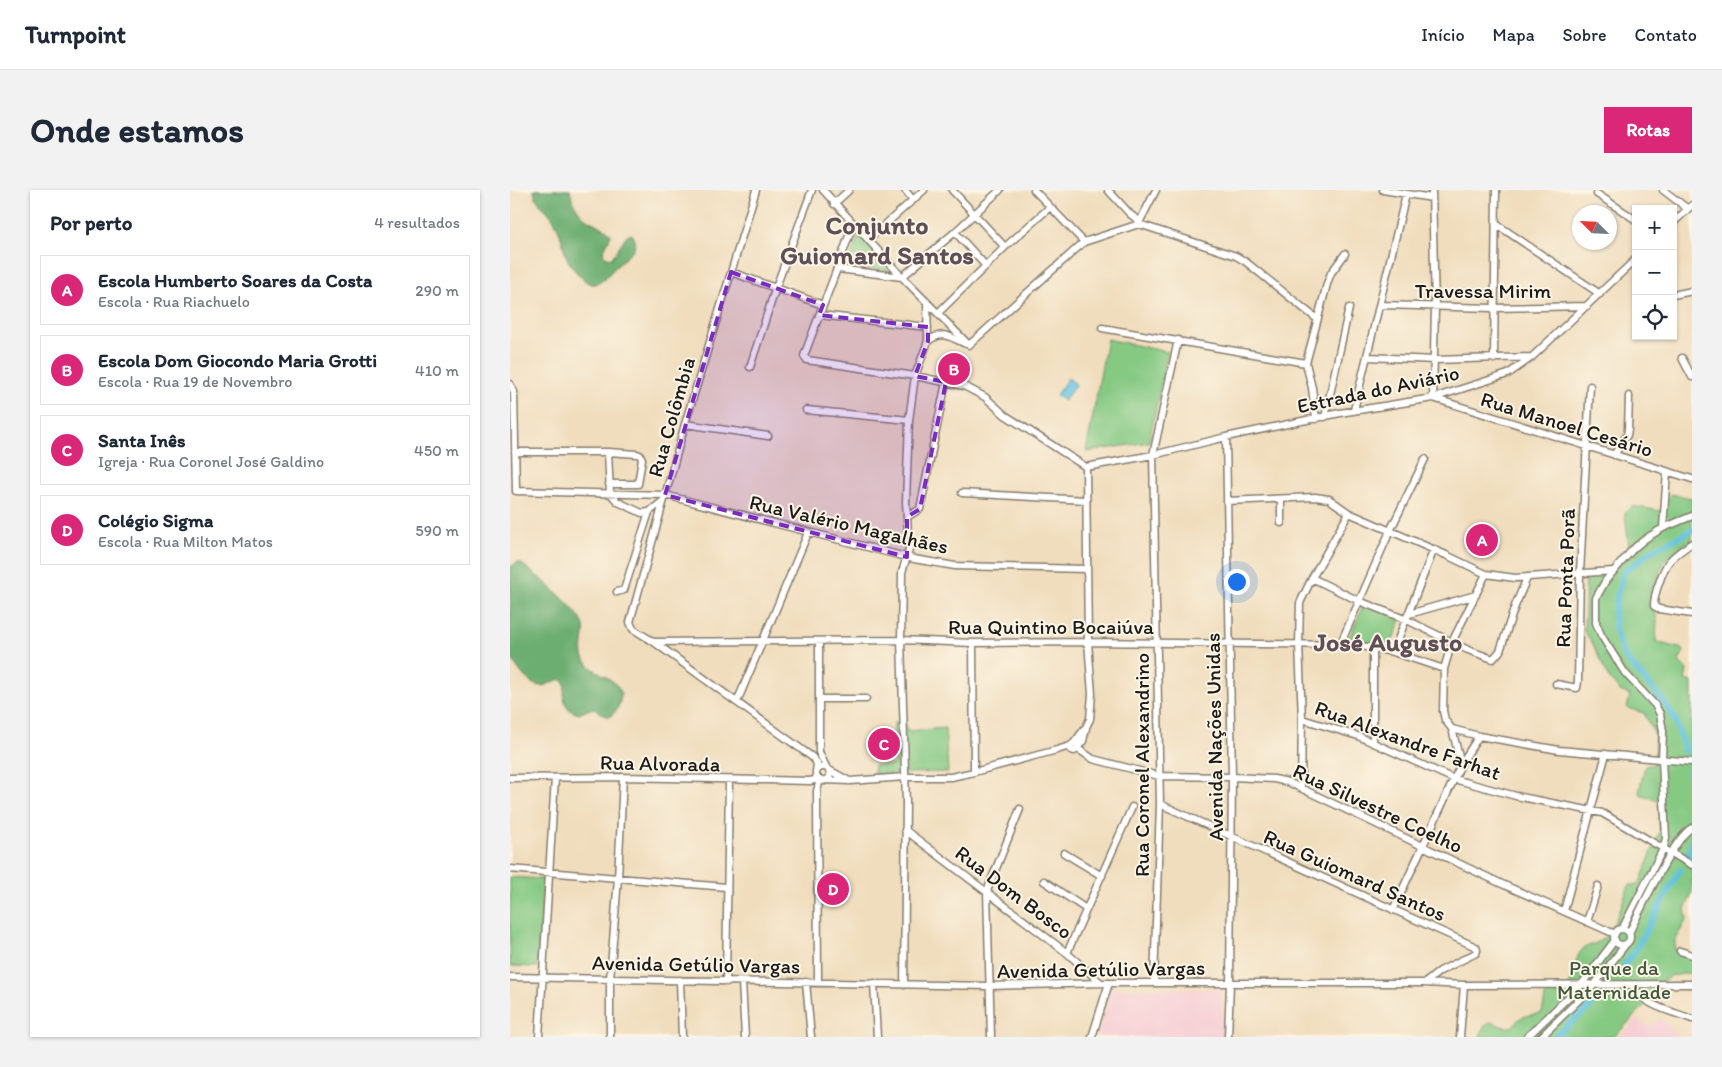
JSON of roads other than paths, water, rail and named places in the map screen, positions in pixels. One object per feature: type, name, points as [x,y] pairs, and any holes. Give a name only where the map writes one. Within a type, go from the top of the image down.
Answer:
[{"type":"street","name":"Rua Colômbia","points":[[654,642],[633,629],[630,619],[685,424],[756,190]]},
{"type":"street","points":[[750,367],[776,287],[812,190]]},
{"type":"street","points":[[823,190],[902,277],[970,345]]},
{"type":"street","points":[[834,204],[850,190]]},
{"type":"street","points":[[905,190],[913,200]]},
{"type":"street","points":[[869,239],[924,190]]},
{"type":"street","points":[[952,190],[1005,247]]},
{"type":"street","points":[[838,269],[902,277],[955,232],[1000,190]]},
{"type":"street","points":[[1034,190],[1049,208],[1084,242]]},
{"type":"street","points":[[1108,190],[1139,222],[1236,256],[1317,318]]},
{"type":"street","points":[[970,345],[1084,242],[1139,222],[1156,190]]},
{"type":"street","points":[[1384,190],[1432,198]]},
{"type":"street","points":[[1432,190],[1433,398]]},
{"type":"street","points":[[1494,359],[1493,308],[1496,190]]},
{"type":"street","points":[[1663,190],[1690,207],[1677,219]]},
{"type":"street","points":[[1354,410],[1406,194]]},
{"type":"street","points":[[1597,194],[1632,217]]},
{"type":"street","points":[[938,313],[1005,247],[1049,208]]},
{"type":"street","points":[[819,777],[850,781],[951,776],[974,772],[1057,750],[1074,748],[1090,719],[1092,694],[1088,642],[1086,467],[1005,415],[976,391],[964,386],[915,376],[809,362],[804,356],[838,269],[853,224]]},
{"type":"street","points":[[1496,224],[1600,294]]},
{"type":"street","points":[[955,232],[986,266]]},
{"type":"street","points":[[1316,419],[1312,388],[1306,363],[1331,273],[1345,254]]},
{"type":"street","name":"Estrada do Aviário","points":[[1086,467],[1153,455],[1226,437],[1354,410],[1433,398],[1508,374],[1532,357],[1632,263]]},
{"type":"street","points":[[731,272],[823,305]]},
{"type":"street","points":[[1677,294],[1692,291]]},
{"type":"street","points":[[904,985],[905,777],[901,640],[902,572],[910,550],[906,502],[909,420],[915,376],[928,342],[927,302]]},
{"type":"street","name":"Travessa Mirim","points":[[1380,305],[1493,308],[1586,306]]},
{"type":"street","points":[[1325,417],[1349,308]]},
{"type":"street","points":[[819,315],[928,328]]},
{"type":"street","points":[[944,334],[949,325]]},
{"type":"street","points":[[1102,328],[1306,363]]},
{"type":"street","points":[[928,342],[936,336],[944,334],[970,345]]},
{"type":"street","name":"Rua Coronel Alexandrino","points":[[1154,982],[1160,804],[1153,455],[1178,340]]},
{"type":"street","points":[[1368,357],[1434,360],[1532,357]]},
{"type":"street","points":[[1682,358],[1692,376]]},
{"type":"street","points":[[907,517],[920,509],[946,382]]},
{"type":"street","points":[[510,384],[514,392],[515,452],[608,452],[640,455],[642,459],[638,484],[609,484]]},
{"type":"street","name":"Rua Ponta Porã","points":[[1556,684],[1577,688],[1580,573],[1590,386]]},
{"type":"street","points":[[1614,455],[1628,429],[1629,396]]},
{"type":"street","name":"Rua Manoel Cesário","points":[[1433,398],[1587,448],[1692,479]]},
{"type":"street","points":[[806,410],[909,420]]},
{"type":"street","points":[[685,424],[768,436]]},
{"type":"street","name":"Avenida Nações Unidas","points":[[1226,437],[1232,777],[1228,1037]]},
{"type":"street","name":"Rua Valério Magalhães","points":[[515,452],[516,491],[610,493],[664,498],[907,557],[955,566],[1087,569]]},
{"type":"street","points":[[608,452],[610,493],[618,502],[642,513],[648,512]]},
{"type":"street","points":[[1340,645],[1390,530],[1425,459]]},
{"type":"street","points":[[1663,528],[1667,472]]},
{"type":"street","points":[[962,493],[1086,500]]},
{"type":"street","points":[[616,592],[624,590],[648,512],[664,498]]},
{"type":"street","points":[[1281,499],[1281,523]]},
{"type":"street","points":[[1227,501],[1329,499],[1349,513],[1486,574],[1527,578],[1614,571]]},
{"type":"street","points":[[1301,787],[1300,603],[1349,513]]},
{"type":"street","points":[[1526,1037],[1581,985],[1622,929],[1664,847],[1667,828],[1662,791],[1663,731],[1660,714],[1655,705],[1625,673],[1601,636],[1596,624],[1596,598],[1606,580],[1633,549],[1663,528],[1692,516]]},
{"type":"street","points":[[737,702],[808,533]]},
{"type":"street","points":[[1692,543],[1664,566],[1654,596],[1654,606],[1659,609],[1692,614]]},
{"type":"street","points":[[1393,652],[1434,550]]},
{"type":"street","points":[[1461,764],[1452,728],[1445,720],[1443,711],[1444,669],[1452,642],[1486,574]]},
{"type":"street","points":[[1312,578],[1359,600],[1408,617],[1468,650],[1493,659],[1500,651],[1515,606],[1527,578]]},
{"type":"street","points":[[1408,617],[1476,595]]},
{"type":"street","name":"Rua Quintino Bocaiúva","points":[[654,642],[901,640],[973,643],[1088,642],[1356,645],[1393,652],[1444,669]]},
{"type":"street","points":[[818,982],[817,791],[819,777],[815,755],[819,699],[819,641]]},
{"type":"street","points":[[654,642],[815,755],[828,769],[850,781]]},
{"type":"street","points":[[973,643],[974,772]]},
{"type":"street","points":[[1372,648],[1374,744]]},
{"type":"street","points":[[819,699],[866,699]]},
{"type":"street","name":"Rua Alexandre Farhat","points":[[1302,719],[1338,729],[1454,779],[1516,796],[1592,810],[1619,822],[1692,865]]},
{"type":"street","points":[[1452,728],[1479,736],[1559,750],[1692,762]]},
{"type":"street","points":[[1394,910],[1461,764],[1479,736]]},
{"type":"street","name":"Rua Silvestre Coelho","points":[[1074,748],[1093,759],[1108,764],[1159,776],[1274,779],[1301,787],[1615,937]]},
{"type":"street","points":[[1564,911],[1606,754]]},
{"type":"street","name":"Rua Alvorada","points":[[510,778],[623,777],[810,781],[830,775],[828,769],[820,767],[819,777]]},
{"type":"street","points":[[610,1037],[610,979],[623,777]]},
{"type":"street","points":[[539,1037],[555,778]]},
{"type":"street","points":[[726,982],[729,780]]},
{"type":"street","name":"Rua Guiomard Santos","points":[[1160,804],[1477,948],[1476,953],[1440,971],[1425,984]]},
{"type":"street","points":[[1067,952],[1132,807]]},
{"type":"street","points":[[991,1037],[987,891],[1020,809]]},
{"type":"street","points":[[1541,1037],[1594,985],[1630,940],[1629,933],[1672,852],[1687,831],[1692,828]]},
{"type":"street","name":"Rua Dom Bosco","points":[[905,830],[1067,952],[1105,983]]},
{"type":"street","points":[[1064,853],[1102,876]]},
{"type":"street","points":[[510,869],[726,887]]},
{"type":"street","points":[[1044,881],[1086,909]]},
{"type":"street","points":[[1587,922],[1598,886]]},
{"type":"street","points":[[1622,929],[1629,933]]},
{"type":"street","points":[[1615,937],[1621,945],[1626,944]]},
{"type":"street","points":[[1680,952],[1692,955]]},
{"type":"street","name":"Avenida Getúlio Vargas","points":[[510,977],[989,986],[1154,982],[1464,985],[1692,984]]},
{"type":"street","points":[[680,980],[682,1037]]},
{"type":"street","points":[[742,982],[745,1037]]},
{"type":"street","points":[[806,982],[811,1037]]},
{"type":"street","points":[[874,983],[877,1037]]},
{"type":"street","points":[[1092,1037],[1105,983]]},
{"type":"street","points":[[1632,984],[1636,992],[1652,1004],[1692,1019]]},
{"type":"street","points":[[1460,1037],[1464,985]]},
{"type":"water","points":[[1068,378],[1076,384],[1064,401],[1056,395]]},
{"type":"waterway","points":[[1685,751],[1675,719],[1663,701],[1625,657],[1616,634],[1614,614],[1624,572],[1650,552],[1692,530]]},
{"type":"waterway","points":[[1689,771],[1692,786]]},
{"type":"waterway","points":[[1689,856],[1692,840]]},
{"type":"waterway","points":[[1623,967],[1635,951],[1680,870]]},
{"type":"waterway","points":[[1554,1037],[1599,999]]},
{"type":"place","name":"Escola Dom Giocondo Maria Grotti","points":[[954,369]]},
{"type":"place","name":"Escola Humberto Soares da Costa","points":[[1482,540]]},
{"type":"place","name":"Santa Inês","points":[[884,744]]},
{"type":"place","name":"Colégio Sigma","points":[[833,889]]},
{"type":"district","name":"Conjunto Guiomard Santos","points":[[877,240]]},
{"type":"district","name":"José Augusto","points":[[1388,642]]},
{"type":"park label","name":"Parque da Maternidade","points":[[1614,979]]}]
